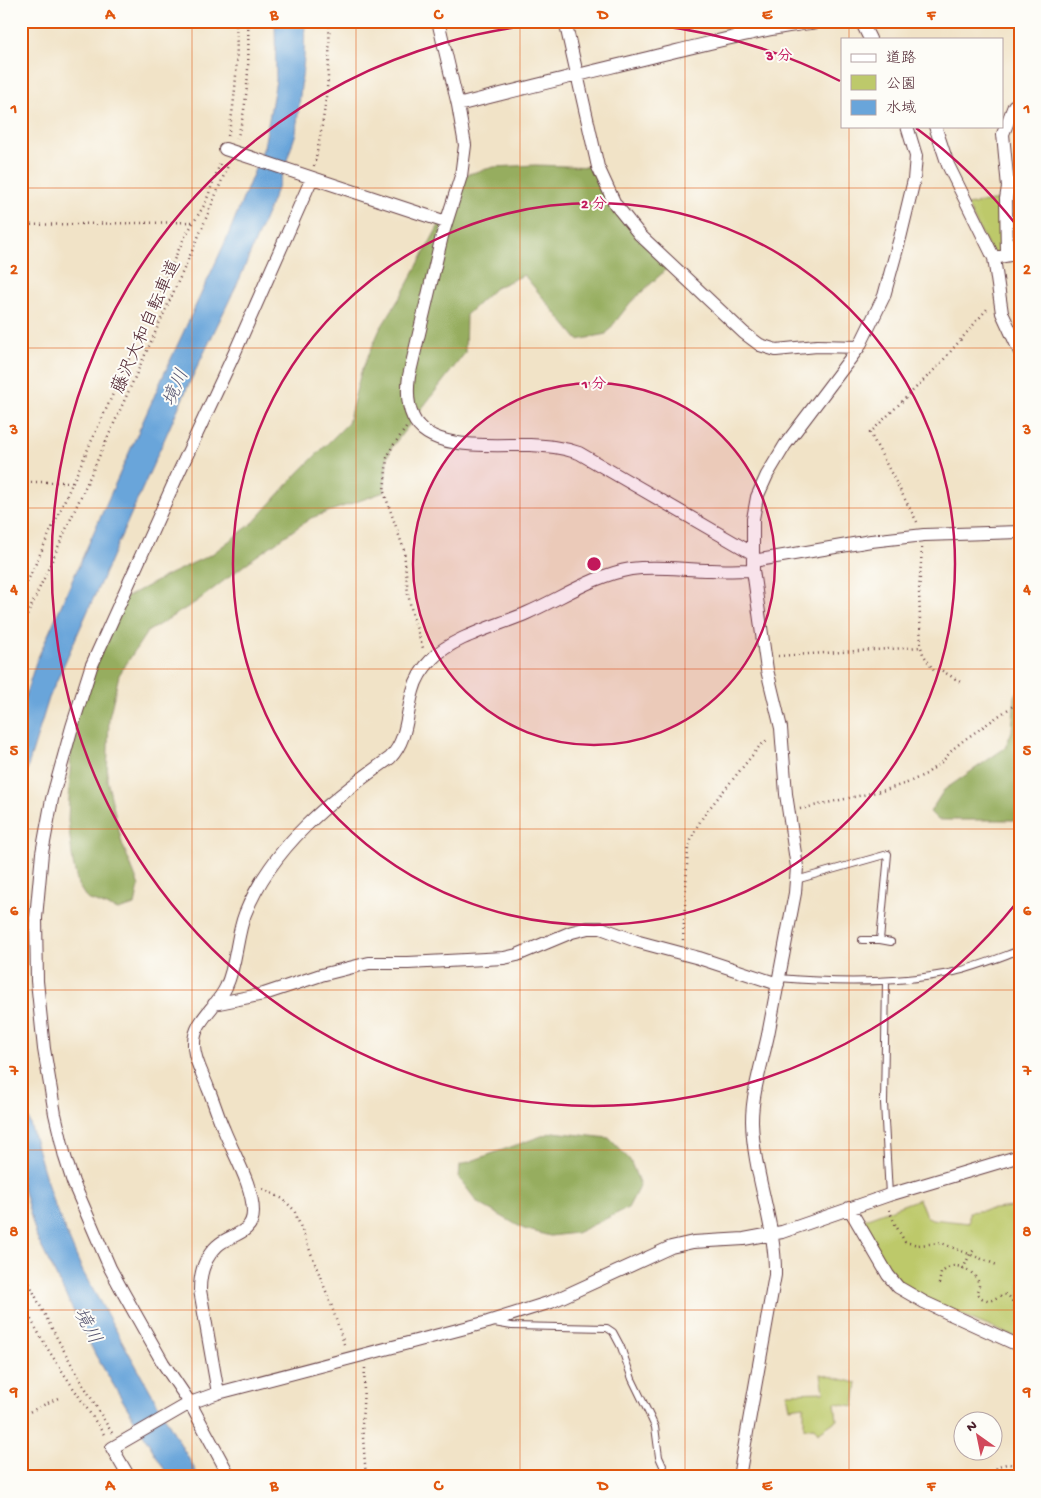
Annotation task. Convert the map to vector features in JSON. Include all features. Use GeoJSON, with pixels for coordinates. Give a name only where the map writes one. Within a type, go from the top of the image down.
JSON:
{"type":"FeatureCollection","features":[{"type":"Feature","properties":{"kind":"street"},"geometry":{"type":"LineString","coordinates":[[438,21],[458,105],[465,145],[461,176],[446,222],[409,376],[408,404],[413,418],[418,425],[434,436],[465,445],[548,446],[564,448],[578,453],[630,481],[753,561]]}},
{"type":"Feature","properties":{"kind":"street"},"geometry":{"type":"LineString","coordinates":[[565,21],[598,166],[615,204],[640,235],[744,333],[760,344],[776,350],[817,346],[859,347]]}},
{"type":"Feature","properties":{"kind":"street"},"geometry":{"type":"LineString","coordinates":[[458,105],[576,74],[770,29],[833,21]]}},
{"type":"Feature","properties":{"kind":"street"},"geometry":{"type":"LineString","coordinates":[[861,21],[870,38]]}},
{"type":"Feature","properties":{"kind":"street"},"geometry":{"type":"LineString","coordinates":[[1020,107],[1014,106],[1003,134],[1014,187],[1006,199],[1000,257],[999,295],[1002,313],[1020,352]]}},
{"type":"Feature","properties":{"kind":"street"},"geometry":{"type":"LineString","coordinates":[[739,1477],[775,1275],[772,1233],[760,1187],[753,1140],[753,1103],[779,981],[795,893],[797,867],[789,811],[781,728],[765,658],[753,561],[753,519],[758,497],[767,474],[785,445],[859,347],[884,296],[914,180],[916,156],[909,128]]}},
{"type":"Feature","properties":{"kind":"street"},"geometry":{"type":"LineString","coordinates":[[936,128],[948,165],[1000,257]]}},
{"type":"Feature","properties":{"kind":"street"},"geometry":{"type":"LineString","coordinates":[[232,151],[446,222]]}},
{"type":"Feature","properties":{"kind":"street"},"geometry":{"type":"LineString","coordinates":[[230,1477],[110,1268],[84,1209],[65,1157],[44,1049],[37,981],[36,918],[42,853],[52,799],[72,726],[91,667],[196,433],[235,352],[310,177]]}},
{"type":"Feature","properties":{"kind":"street"},"geometry":{"type":"LineString","coordinates":[[1000,257],[1020,253]]}},
{"type":"Feature","properties":{"kind":"street"},"geometry":{"type":"LineString","coordinates":[[218,1393],[200,1290],[200,1277],[204,1265],[218,1244],[245,1231],[253,1214],[252,1200],[244,1178],[200,1070],[194,1045],[195,1032],[200,1022],[226,988],[246,914],[264,877],[282,852],[304,827],[331,802],[398,750],[413,690],[427,664],[441,651],[468,637],[526,614],[605,576],[622,571],[753,561],[871,541],[924,535],[1020,532]]}},
{"type":"Feature","properties":{"kind":"street"},"geometry":{"type":"LineString","coordinates":[[214,1004],[264,994],[321,975],[369,963],[408,964],[504,958],[517,955],[556,938],[588,928],[601,928],[639,942],[779,981]]}},
{"type":"Feature","properties":{"kind":"street"},"geometry":{"type":"LineString","coordinates":[[129,1477],[118,1445],[187,1405],[218,1393],[488,1322],[550,1302],[671,1247],[693,1242],[744,1238],[782,1232],[886,1196],[1020,1156]]}},
{"type":"Feature","properties":{"kind":"street"},"geometry":{"type":"LineString","coordinates":[[849,1208],[888,1275],[898,1286],[924,1302],[1020,1346]]}},
{"type":"Feature","properties":{"kind":"lane"},"geometry":{"type":"LineString","coordinates":[[796,880],[888,854],[880,940]]}},
{"type":"Feature","properties":{"kind":"lane"},"geometry":{"type":"LineString","coordinates":[[862,940],[892,942]]}},
{"type":"Feature","properties":{"kind":"lane"},"geometry":{"type":"LineString","coordinates":[[779,981],[886,981],[955,972],[1020,950]]}},
{"type":"Feature","properties":{"kind":"lane"},"geometry":{"type":"LineString","coordinates":[[886,981],[884,1103],[886,1196]]}},
{"type":"Feature","properties":{"kind":"lane"},"geometry":{"type":"LineString","coordinates":[[488,1322],[512,1326],[607,1328],[613,1332],[621,1347],[632,1379],[655,1427],[660,1457],[668,1477]]}},
{"type":"Feature","properties":{"kind":"path"},"geometry":{"type":"LineString","coordinates":[[21,596],[184,238],[232,151],[236,88],[236,21]]}},
{"type":"Feature","properties":{"kind":"path","name":"藤沢大和自転車道"},"geometry":{"type":"LineString","coordinates":[[21,629],[197,240],[232,151],[241,125],[246,94],[248,21]]}},
{"type":"Feature","properties":{"kind":"path"},"geometry":{"type":"LineString","coordinates":[[310,177],[322,129],[328,83],[330,56],[329,21]]}},
{"type":"Feature","properties":{"kind":"path"},"geometry":{"type":"LineString","coordinates":[[21,225],[194,222]]}},
{"type":"Feature","properties":{"kind":"path"},"geometry":{"type":"LineString","coordinates":[[962,683],[941,670],[934,671],[923,654],[919,591],[924,535],[870,433],[939,365],[999,295]]}},
{"type":"Feature","properties":{"kind":"path"},"geometry":{"type":"LineString","coordinates":[[413,418],[392,447],[388,458],[384,492],[404,550],[408,594],[427,664]]}},
{"type":"Feature","properties":{"kind":"path"},"geometry":{"type":"LineString","coordinates":[[21,482],[73,482]]}},
{"type":"Feature","properties":{"kind":"path"},"geometry":{"type":"LineString","coordinates":[[765,658],[921,646]]}},
{"type":"Feature","properties":{"kind":"path"},"geometry":{"type":"LineString","coordinates":[[789,811],[885,790],[926,774],[943,761],[964,740],[1020,701]]}},
{"type":"Feature","properties":{"kind":"path"},"geometry":{"type":"LineString","coordinates":[[683,954],[688,848],[695,830],[704,815],[759,747],[781,728]]}},
{"type":"Feature","properties":{"kind":"path"},"geometry":{"type":"LineString","coordinates":[[244,1178],[284,1199],[294,1210],[331,1304],[349,1358]]}},
{"type":"Feature","properties":{"kind":"path"},"geometry":{"type":"LineString","coordinates":[[886,1196],[894,1224],[905,1242],[918,1245],[941,1243],[996,1265]]}},
{"type":"Feature","properties":{"kind":"path"},"geometry":{"type":"LineString","coordinates":[[963,1269],[974,1250]]}},
{"type":"Feature","properties":{"kind":"path"},"geometry":{"type":"LineString","coordinates":[[21,1265],[41,1309],[118,1445]]}},
{"type":"Feature","properties":{"kind":"path"},"geometry":{"type":"LineString","coordinates":[[939,1284],[941,1273],[947,1268],[955,1266],[963,1269],[972,1273],[976,1278],[979,1284],[977,1293],[982,1298],[990,1301],[1004,1294],[1008,1295],[1013,1300],[1014,1308],[1020,1316]]}},
{"type":"Feature","properties":{"kind":"path"},"geometry":{"type":"LineString","coordinates":[[21,1302],[47,1348],[118,1445]]}},
{"type":"Feature","properties":{"kind":"path"},"geometry":{"type":"LineString","coordinates":[[366,1354],[362,1424],[366,1477]]}},
{"type":"Feature","properties":{"kind":"path"},"geometry":{"type":"LineString","coordinates":[[21,1416],[58,1398]]}},
{"type":"Feature","properties":{"kind":"path"},"geometry":{"type":"LineString","coordinates":[[991,1477],[998,1466],[1007,1464],[1020,1465]]}},
{"type":"Feature","properties":{"kind":"green space"},"geometry":{"type":"Polygon","coordinates":[[[535,165],[598,167],[615,204],[671,265],[630,303],[606,334],[578,340],[524,275],[495,288],[466,315],[465,353],[392,447],[387,458],[384,492],[311,518],[255,557],[196,602],[147,632],[119,675],[109,718],[107,780],[122,843],[139,886],[135,905],[118,910],[87,899],[78,885],[73,863],[68,821],[72,727],[121,600],[212,554],[254,522],[299,472],[348,423],[361,372],[380,329],[402,294],[454,197],[461,176],[494,167],[535,165]]]}},
{"type":"Feature","properties":{"kind":"green space"},"geometry":{"type":"Polygon","coordinates":[[[1006,199],[1007,255],[994,258],[967,205],[1006,199]]]}},
{"type":"Feature","properties":{"kind":"green space"},"geometry":{"type":"Polygon","coordinates":[[[1020,687],[1020,820],[938,820],[930,812],[944,790],[1005,748],[1012,731],[1015,696],[1020,687]]]}},
{"type":"Feature","properties":{"kind":"green space"},"geometry":{"type":"Polygon","coordinates":[[[553,1132],[609,1138],[630,1160],[640,1185],[628,1208],[576,1233],[550,1236],[524,1229],[478,1203],[459,1178],[460,1165],[553,1132]]]}},
{"type":"Feature","properties":{"kind":"green space"},"geometry":{"type":"Polygon","coordinates":[[[919,1199],[926,1216],[932,1219],[969,1223],[969,1212],[1020,1206],[1020,1339],[907,1293],[857,1222],[919,1199]]]}},
{"type":"Feature","properties":{"kind":"green space"},"geometry":{"type":"Polygon","coordinates":[[[821,1374],[857,1383],[854,1406],[835,1403],[837,1420],[818,1433],[814,1427],[804,1428],[804,1406],[790,1408],[787,1393],[824,1392],[821,1374]]]}},
{"type":"Feature","properties":{"kind":"water","name":"境川"},"geometry":{"type":"Polygon","coordinates":[[[275,21],[305,21],[304,58],[296,133],[279,184],[240,278],[189,384],[49,698],[29,763],[21,803],[21,709],[36,662],[164,374],[227,238],[264,147],[276,80],[275,21]]]}},
{"type":"Feature","properties":{"kind":"water","name":"境川"},"geometry":{"type":"Polygon","coordinates":[[[21,1093],[52,1199],[83,1272],[199,1477],[169,1477],[96,1356],[37,1238],[21,1181],[21,1093]]]}}]}
